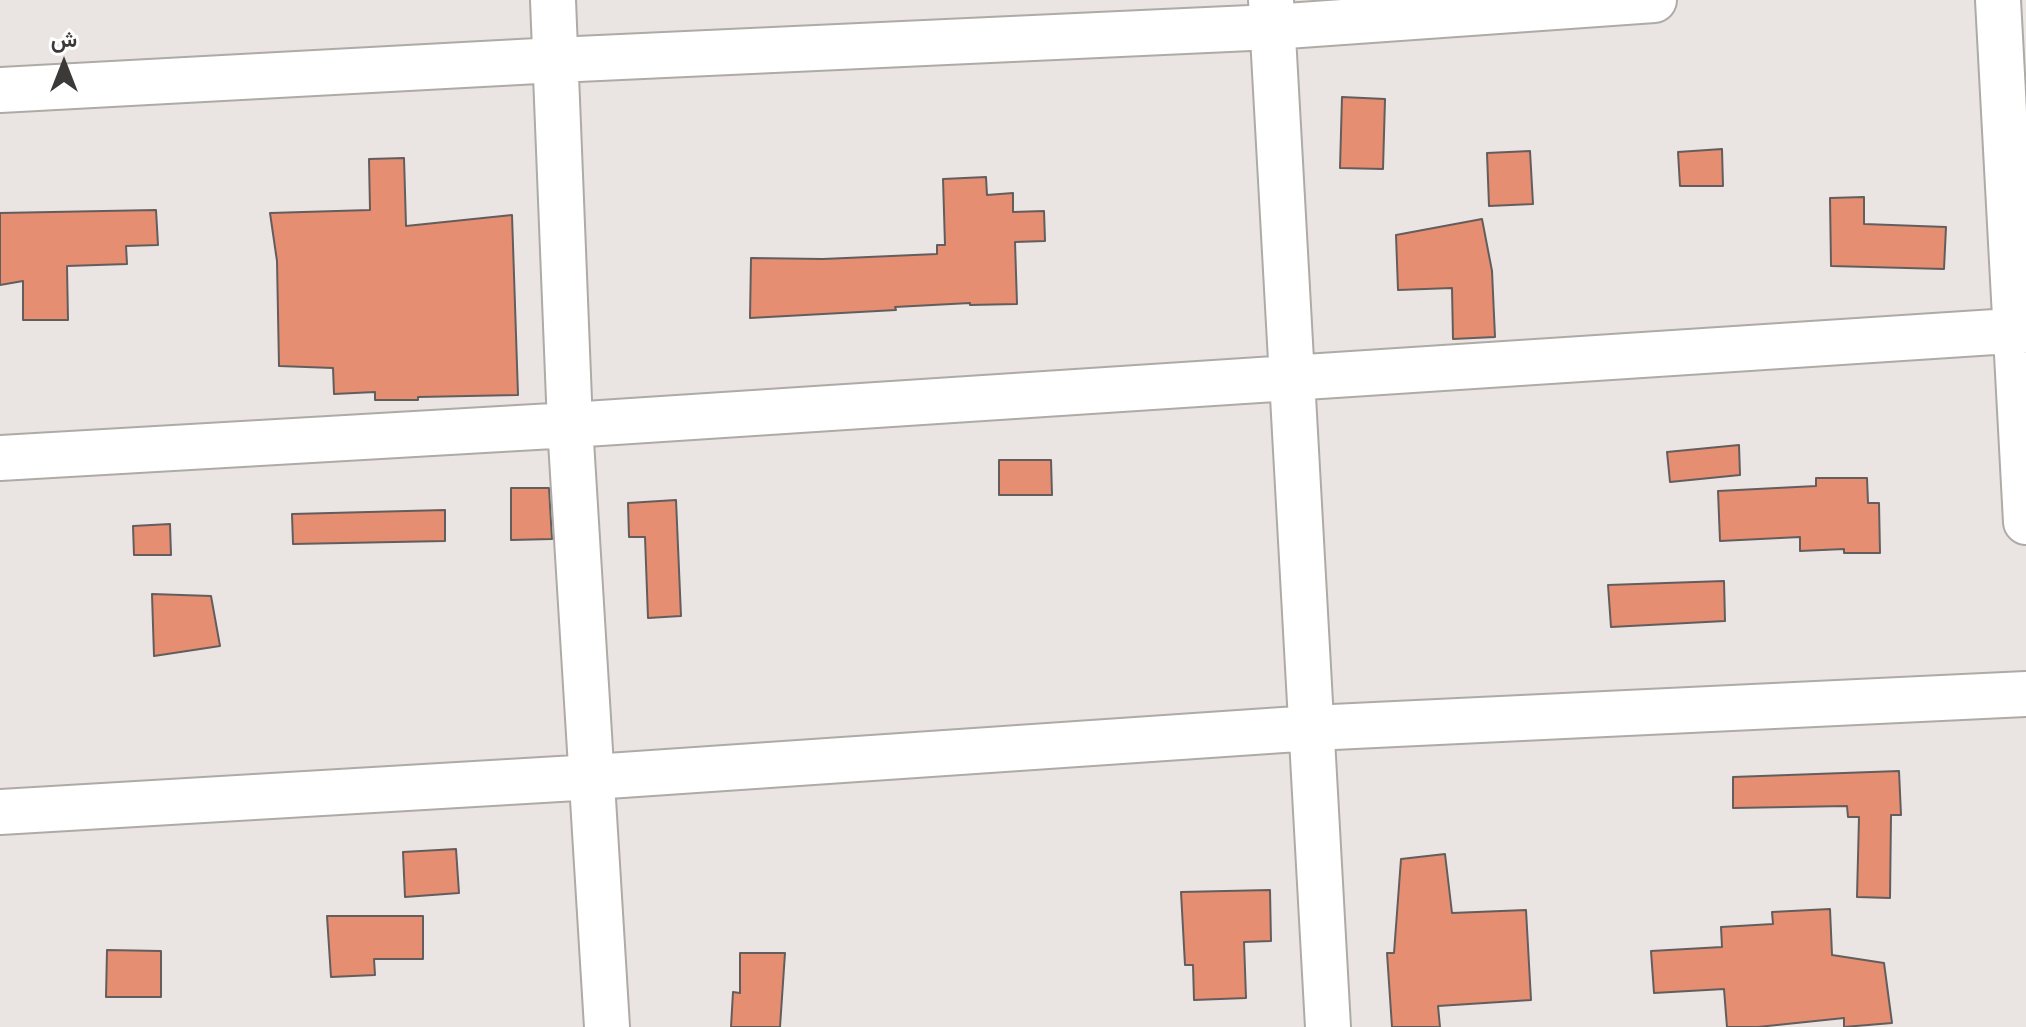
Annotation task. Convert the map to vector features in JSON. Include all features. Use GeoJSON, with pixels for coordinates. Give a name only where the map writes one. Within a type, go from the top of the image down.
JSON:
{"type":"FeatureCollection","features":[{"type":"Feature","properties":{"kind":"street"},"geometry":{"type":"LineString","coordinates":[[553,0],[570,425],[607,1027]]}},
{"type":"Feature","properties":{"kind":"street"},"geometry":{"type":"LineString","coordinates":[[0,90],[556,60],[1272,13],[1654,0]]}},
{"type":"Feature","properties":{"kind":"street"},"geometry":{"type":"LineString","coordinates":[[1998,0],[2021,330],[2026,522]]}},
{"type":"Feature","properties":{"kind":"street"},"geometry":{"type":"LineString","coordinates":[[1272,13],[1328,1027]]}},
{"type":"Feature","properties":{"kind":"street"},"geometry":{"type":"LineString","coordinates":[[0,458],[570,425],[2021,330]]}},
{"type":"Feature","properties":{"kind":"street"},"geometry":{"type":"LineString","coordinates":[[0,812],[593,777],[1312,728],[2026,694]]}},
{"type":"Feature","properties":{"kind":"building"},"geometry":{"type":"Polygon","coordinates":[[[1342,97],[1385,99],[1383,169],[1340,168],[1342,97]]]}},
{"type":"Feature","properties":{"kind":"building"},"geometry":{"type":"Polygon","coordinates":[[[1722,149],[1723,186],[1680,186],[1678,152],[1722,149]]]}},
{"type":"Feature","properties":{"kind":"building"},"geometry":{"type":"Polygon","coordinates":[[[1530,151],[1533,204],[1489,206],[1487,153],[1530,151]]]}},
{"type":"Feature","properties":{"kind":"building"},"geometry":{"type":"Polygon","coordinates":[[[404,158],[406,226],[512,215],[518,395],[375,400],[375,392],[334,394],[333,368],[279,366],[277,261],[270,213],[370,210],[369,159],[404,158]]]}},
{"type":"Feature","properties":{"kind":"building"},"geometry":{"type":"Polygon","coordinates":[[[986,177],[987,195],[1013,193],[1013,212],[1044,211],[1045,241],[1015,242],[1017,304],[970,303],[750,318],[751,258],[823,259],[937,254],[937,245],[945,245],[943,179],[986,177]]]}},
{"type":"Feature","properties":{"kind":"building"},"geometry":{"type":"Polygon","coordinates":[[[1864,197],[1864,224],[1946,227],[1944,269],[1831,266],[1830,198],[1864,197]]]}},
{"type":"Feature","properties":{"kind":"building"},"geometry":{"type":"Polygon","coordinates":[[[156,210],[158,245],[126,246],[127,264],[67,266],[68,320],[23,320],[23,281],[0,285],[0,213],[156,210]]]}},
{"type":"Feature","properties":{"kind":"building"},"geometry":{"type":"Polygon","coordinates":[[[1482,219],[1492,271],[1495,337],[1453,339],[1452,288],[1398,290],[1396,235],[1482,219]]]}},
{"type":"Feature","properties":{"kind":"building"},"geometry":{"type":"Polygon","coordinates":[[[1739,445],[1740,475],[1670,482],[1667,452],[1739,445]]]}},
{"type":"Feature","properties":{"kind":"building"},"geometry":{"type":"Polygon","coordinates":[[[999,460],[1051,460],[1052,495],[999,495],[999,460]]]}},
{"type":"Feature","properties":{"kind":"building"},"geometry":{"type":"Polygon","coordinates":[[[1816,478],[1867,478],[1868,503],[1879,503],[1880,553],[1844,553],[1844,549],[1800,551],[1800,537],[1720,541],[1718,491],[1816,486],[1816,478]]]}},
{"type":"Feature","properties":{"kind":"building"},"geometry":{"type":"Polygon","coordinates":[[[511,488],[549,488],[552,539],[511,540],[511,488]]]}},
{"type":"Feature","properties":{"kind":"building"},"geometry":{"type":"Polygon","coordinates":[[[676,500],[681,616],[648,618],[645,537],[629,537],[628,503],[676,500]]]}},
{"type":"Feature","properties":{"kind":"building"},"geometry":{"type":"Polygon","coordinates":[[[445,510],[445,541],[293,544],[292,514],[445,510]]]}},
{"type":"Feature","properties":{"kind":"building"},"geometry":{"type":"Polygon","coordinates":[[[170,524],[171,555],[134,555],[133,526],[170,524]]]}},
{"type":"Feature","properties":{"kind":"building"},"geometry":{"type":"Polygon","coordinates":[[[1724,581],[1725,621],[1611,627],[1608,585],[1724,581]]]}},
{"type":"Feature","properties":{"kind":"building"},"geometry":{"type":"Polygon","coordinates":[[[152,594],[211,596],[220,646],[154,656],[152,594]]]}},
{"type":"Feature","properties":{"kind":"building"},"geometry":{"type":"Polygon","coordinates":[[[1899,771],[1901,815],[1891,815],[1890,898],[1857,897],[1859,817],[1848,817],[1847,806],[1733,808],[1733,777],[1899,771]]]}},
{"type":"Feature","properties":{"kind":"building"},"geometry":{"type":"Polygon","coordinates":[[[456,849],[459,893],[405,897],[403,852],[456,849]]]}},
{"type":"Feature","properties":{"kind":"building"},"geometry":{"type":"Polygon","coordinates":[[[1445,854],[1452,913],[1526,910],[1531,1000],[1438,1006],[1440,1027],[1392,1027],[1387,953],[1394,953],[1401,859],[1445,854]]]}},
{"type":"Feature","properties":{"kind":"building"},"geometry":{"type":"Polygon","coordinates":[[[1270,890],[1271,941],[1244,942],[1246,998],[1194,1000],[1193,965],[1185,965],[1181,892],[1270,890]]]}},
{"type":"Feature","properties":{"kind":"building"},"geometry":{"type":"Polygon","coordinates":[[[1830,909],[1832,955],[1884,963],[1892,1023],[1844,1027],[1844,1018],[1727,1027],[1724,989],[1654,993],[1651,951],[1722,947],[1721,927],[1773,924],[1772,912],[1830,909]]]}},
{"type":"Feature","properties":{"kind":"building"},"geometry":{"type":"Polygon","coordinates":[[[327,916],[423,916],[423,959],[374,959],[375,975],[331,977],[327,916]]]}},
{"type":"Feature","properties":{"kind":"building"},"geometry":{"type":"Polygon","coordinates":[[[107,950],[161,951],[161,997],[106,997],[107,950]]]}},
{"type":"Feature","properties":{"kind":"building"},"geometry":{"type":"Polygon","coordinates":[[[740,953],[785,953],[780,1027],[731,1027],[733,992],[740,993],[740,953]]]}}]}
